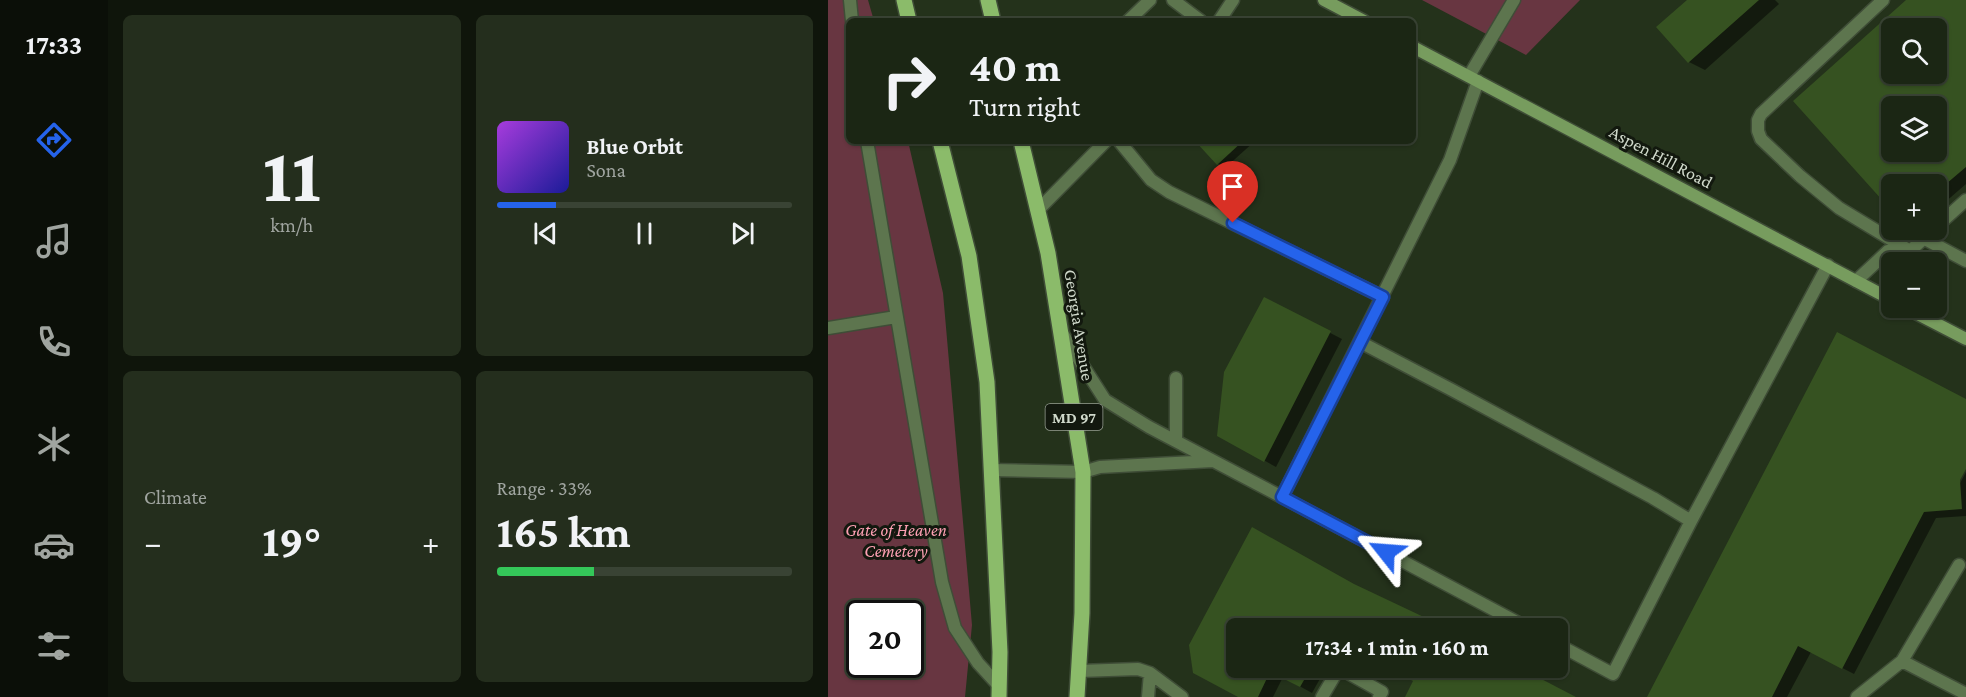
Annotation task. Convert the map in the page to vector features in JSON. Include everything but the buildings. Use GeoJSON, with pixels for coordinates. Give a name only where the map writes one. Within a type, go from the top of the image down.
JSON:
{"type":"FeatureCollection","features":[{"type":"Feature","properties":{"kind":"main road"},"geometry":{"type":"LineString","coordinates":[[904,0],[908,18]]}},
{"type":"Feature","properties":{"kind":"main road"},"geometry":{"type":"LineString","coordinates":[[941,144],[969,256],[987,382],[1000,652],[999,691]]}},
{"type":"Feature","properties":{"kind":"main road","name":"Georgia Avenue"},"geometry":{"type":"LineString","coordinates":[[1022,144],[1048,253],[1083,472],[1082,613],[1077,697]]}},
{"type":"Feature","properties":{"kind":"street"},"geometry":{"type":"LineString","coordinates":[[1324,0],[1358,18]]}},
{"type":"Feature","properties":{"kind":"street","name":"Aspen Hill Road"},"geometry":{"type":"LineString","coordinates":[[1416,49],[1881,294]]}},
{"type":"Feature","properties":{"kind":"street"},"geometry":{"type":"LineString","coordinates":[[1925,318],[1966,339]]}},
{"type":"Feature","properties":{"kind":"lane"},"geometry":{"type":"LineString","coordinates":[[850,0],[852,18]]}},
{"type":"Feature","properties":{"kind":"lane"},"geometry":{"type":"LineString","coordinates":[[1131,18],[1150,0]]}},
{"type":"Feature","properties":{"kind":"lane"},"geometry":{"type":"LineString","coordinates":[[1173,0],[1197,18]]}},
{"type":"Feature","properties":{"kind":"lane"},"geometry":{"type":"LineString","coordinates":[[1221,18],[1233,0]]}},
{"type":"Feature","properties":{"kind":"lane"},"geometry":{"type":"LineString","coordinates":[[1282,497],[1450,160],[1474,79],[1514,0]]}},
{"type":"Feature","properties":{"kind":"lane"},"geometry":{"type":"LineString","coordinates":[[1883,0],[1761,114],[1758,120],[1758,131],[1761,139],[1775,153],[1839,208],[1910,251]]}},
{"type":"Feature","properties":{"kind":"lane"},"geometry":{"type":"LineString","coordinates":[[867,144],[942,582],[955,628],[999,691]]}},
{"type":"Feature","properties":{"kind":"lane"},"geometry":{"type":"LineString","coordinates":[[1038,210],[1103,144]]}},
{"type":"Feature","properties":{"kind":"lane"},"geometry":{"type":"LineString","coordinates":[[1121,144],[1151,180],[1169,192],[1383,297]]}},
{"type":"Feature","properties":{"kind":"lane"},"geometry":{"type":"LineString","coordinates":[[1947,217],[1966,200]]}},
{"type":"Feature","properties":{"kind":"lane"},"geometry":{"type":"LineString","coordinates":[[1856,281],[1888,251],[1910,251],[1921,240]]}},
{"type":"Feature","properties":{"kind":"lane"},"geometry":{"type":"LineString","coordinates":[[1927,240],[1966,261]]}},
{"type":"Feature","properties":{"kind":"lane"},"geometry":{"type":"LineString","coordinates":[[1568,650],[1613,674],[1691,521],[1828,265]]}},
{"type":"Feature","properties":{"kind":"lane"},"geometry":{"type":"LineString","coordinates":[[828,328],[896,317]]}},
{"type":"Feature","properties":{"kind":"lane"},"geometry":{"type":"LineString","coordinates":[[1060,329],[1105,400],[1176,441],[1509,618]]}},
{"type":"Feature","properties":{"kind":"lane"},"geometry":{"type":"LineString","coordinates":[[1360,342],[1653,498],[1691,521]]}},
{"type":"Feature","properties":{"kind":"lane"},"geometry":{"type":"LineString","coordinates":[[1176,378],[1176,441]]}},
{"type":"Feature","properties":{"kind":"lane"},"geometry":{"type":"LineString","coordinates":[[992,470],[1083,472],[1100,467],[1214,461]]}},
{"type":"Feature","properties":{"kind":"lane"},"geometry":{"type":"LineString","coordinates":[[1857,697],[1902,661],[1959,565]]}},
{"type":"Feature","properties":{"kind":"lane"},"geometry":{"type":"LineString","coordinates":[[1902,661],[1966,694]]}},
{"type":"Feature","properties":{"kind":"lane"},"geometry":{"type":"LineString","coordinates":[[1322,697],[1339,668],[1382,692],[1379,697]]}},
{"type":"Feature","properties":{"kind":"lane"},"geometry":{"type":"LineString","coordinates":[[1078,671],[1138,669],[1150,673],[1182,697]]}},
{"type":"Feature","properties":{"kind":"lane"},"geometry":{"type":"LineString","coordinates":[[1148,697],[1150,673]]}},
{"type":"Feature","properties":{"kind":"green space","name":"Gate of Heaven Cemetery"},"geometry":{"type":"Polygon","coordinates":[[[828,0],[868,0],[873,18],[846,18],[846,144],[909,144],[943,293],[972,625],[965,697],[828,697],[828,0]]]}},
{"type":"Feature","properties":{"kind":"green space"},"geometry":{"type":"Polygon","coordinates":[[[1422,0],[1580,0],[1526,55],[1422,0]]]}},
{"type":"Feature","properties":{"kind":"route"},"geometry":{"type":"LineString","coordinates":[[1233,223],[1383,297],[1282,497],[1386,552]]}}]}
